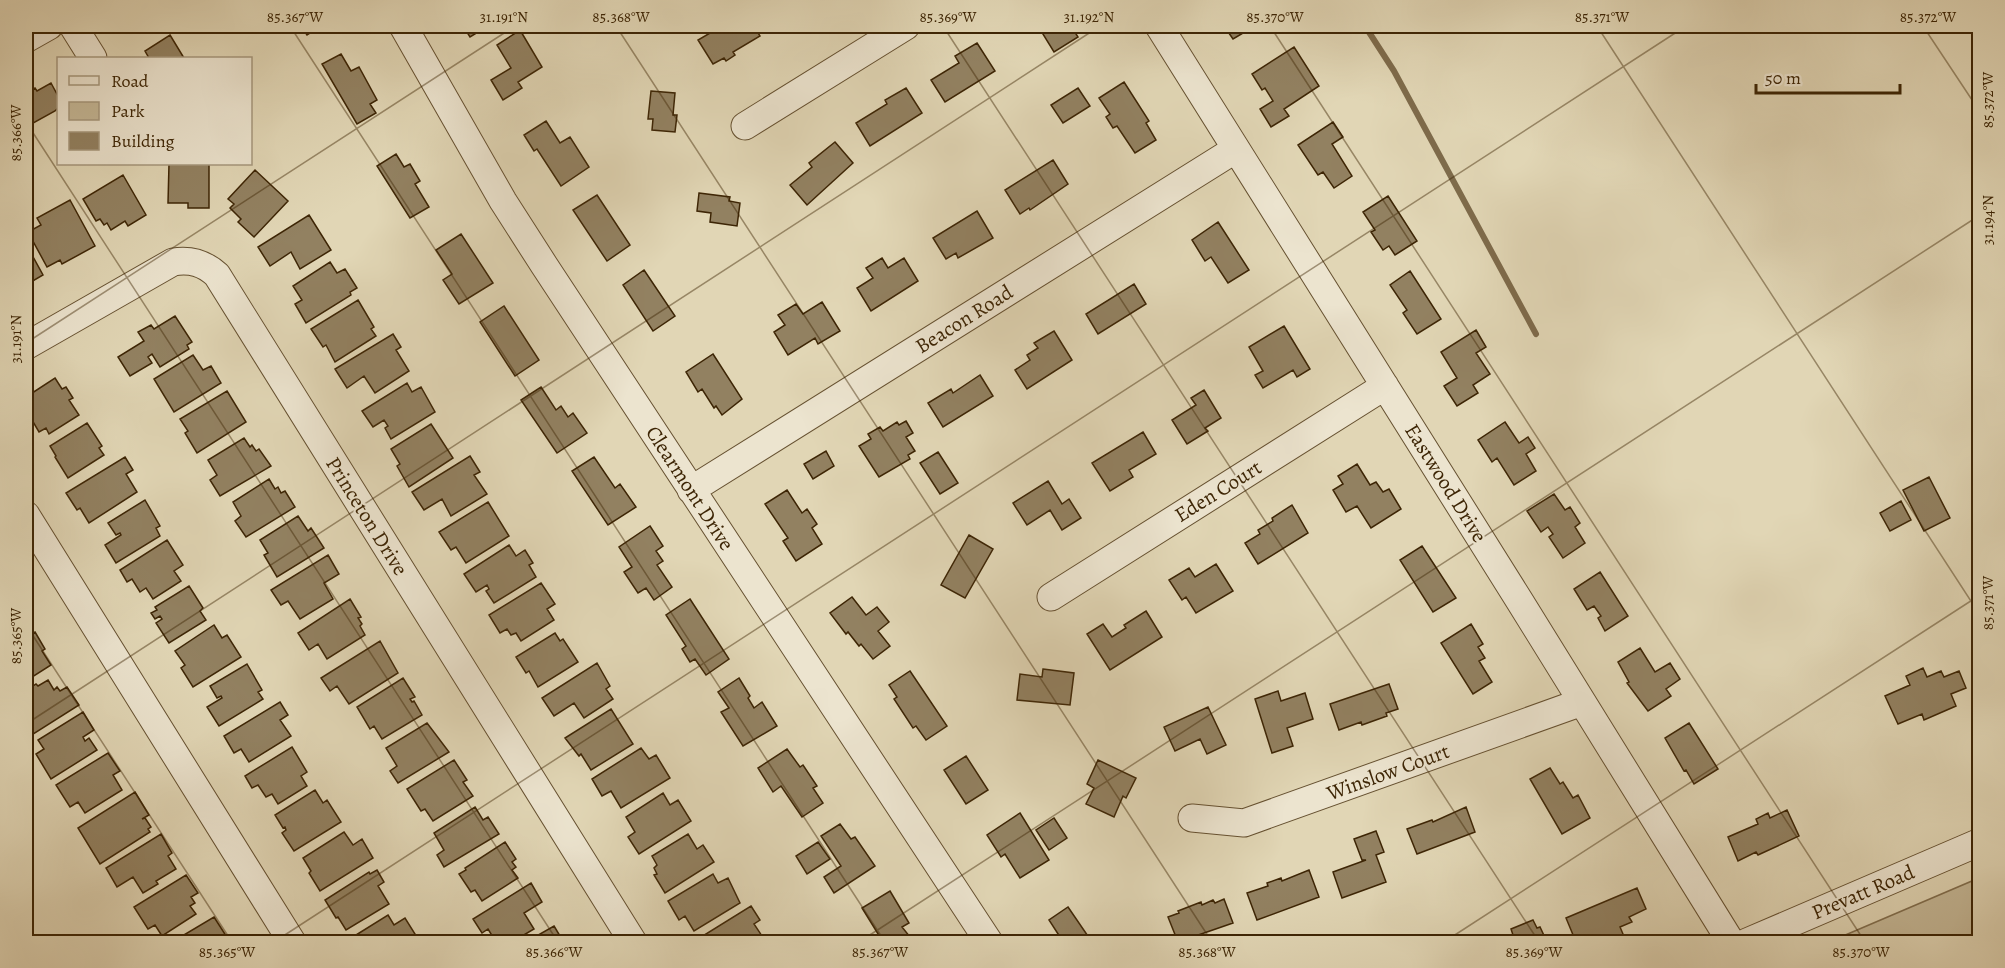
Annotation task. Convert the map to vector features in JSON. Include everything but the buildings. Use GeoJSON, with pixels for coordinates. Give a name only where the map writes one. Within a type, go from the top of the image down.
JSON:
{"type":"FeatureCollection","features":[{"type":"Feature","properties":{"kind":"street"},"geometry":{"type":"LineString","coordinates":[[26,39],[49,26]]}},
{"type":"Feature","properties":{"kind":"street"},"geometry":{"type":"LineString","coordinates":[[73,26],[92,57]]}},
{"type":"Feature","properties":{"kind":"street","name":"Clearmont Drive"},"geometry":{"type":"LineString","coordinates":[[403,26],[503,201],[989,942]]}},
{"type":"Feature","properties":{"kind":"street"},"geometry":{"type":"LineString","coordinates":[[745,126],[906,26]]}},
{"type":"Feature","properties":{"kind":"street","name":"Eastwood Drive"},"geometry":{"type":"LineString","coordinates":[[1159,26],[1731,942]]}},
{"type":"Feature","properties":{"kind":"street","name":"Beacon Road"},"geometry":{"type":"LineString","coordinates":[[691,490],[1236,149]]}},
{"type":"Feature","properties":{"kind":"street","name":"Princeton Drive"},"geometry":{"type":"LineString","coordinates":[[26,346],[173,262],[192,261],[217,275],[633,942]]}},
{"type":"Feature","properties":{"kind":"street","name":"Eden Court"},"geometry":{"type":"LineString","coordinates":[[1051,597],[1385,386]]}},
{"type":"Feature","properties":{"kind":"street"},"geometry":{"type":"LineString","coordinates":[[26,515],[291,942]]}},
{"type":"Feature","properties":{"kind":"street","name":"Winslow Court"},"geometry":{"type":"LineString","coordinates":[[1192,818],[1244,823],[1582,702]]}},
{"type":"Feature","properties":{"kind":"street","name":"Prevatt Road"},"geometry":{"type":"LineString","coordinates":[[1747,942],[1980,842]]}},
{"type":"Feature","properties":{"kind":"green space"},"geometry":{"type":"Polygon","coordinates":[[[1979,878],[1979,942],[1829,942],[1979,878]]]}},
{"type":"Feature","properties":{"kind":"waterway"},"geometry":{"type":"LineString","coordinates":[[1365,26],[1394,71],[1536,334]]}}]}
